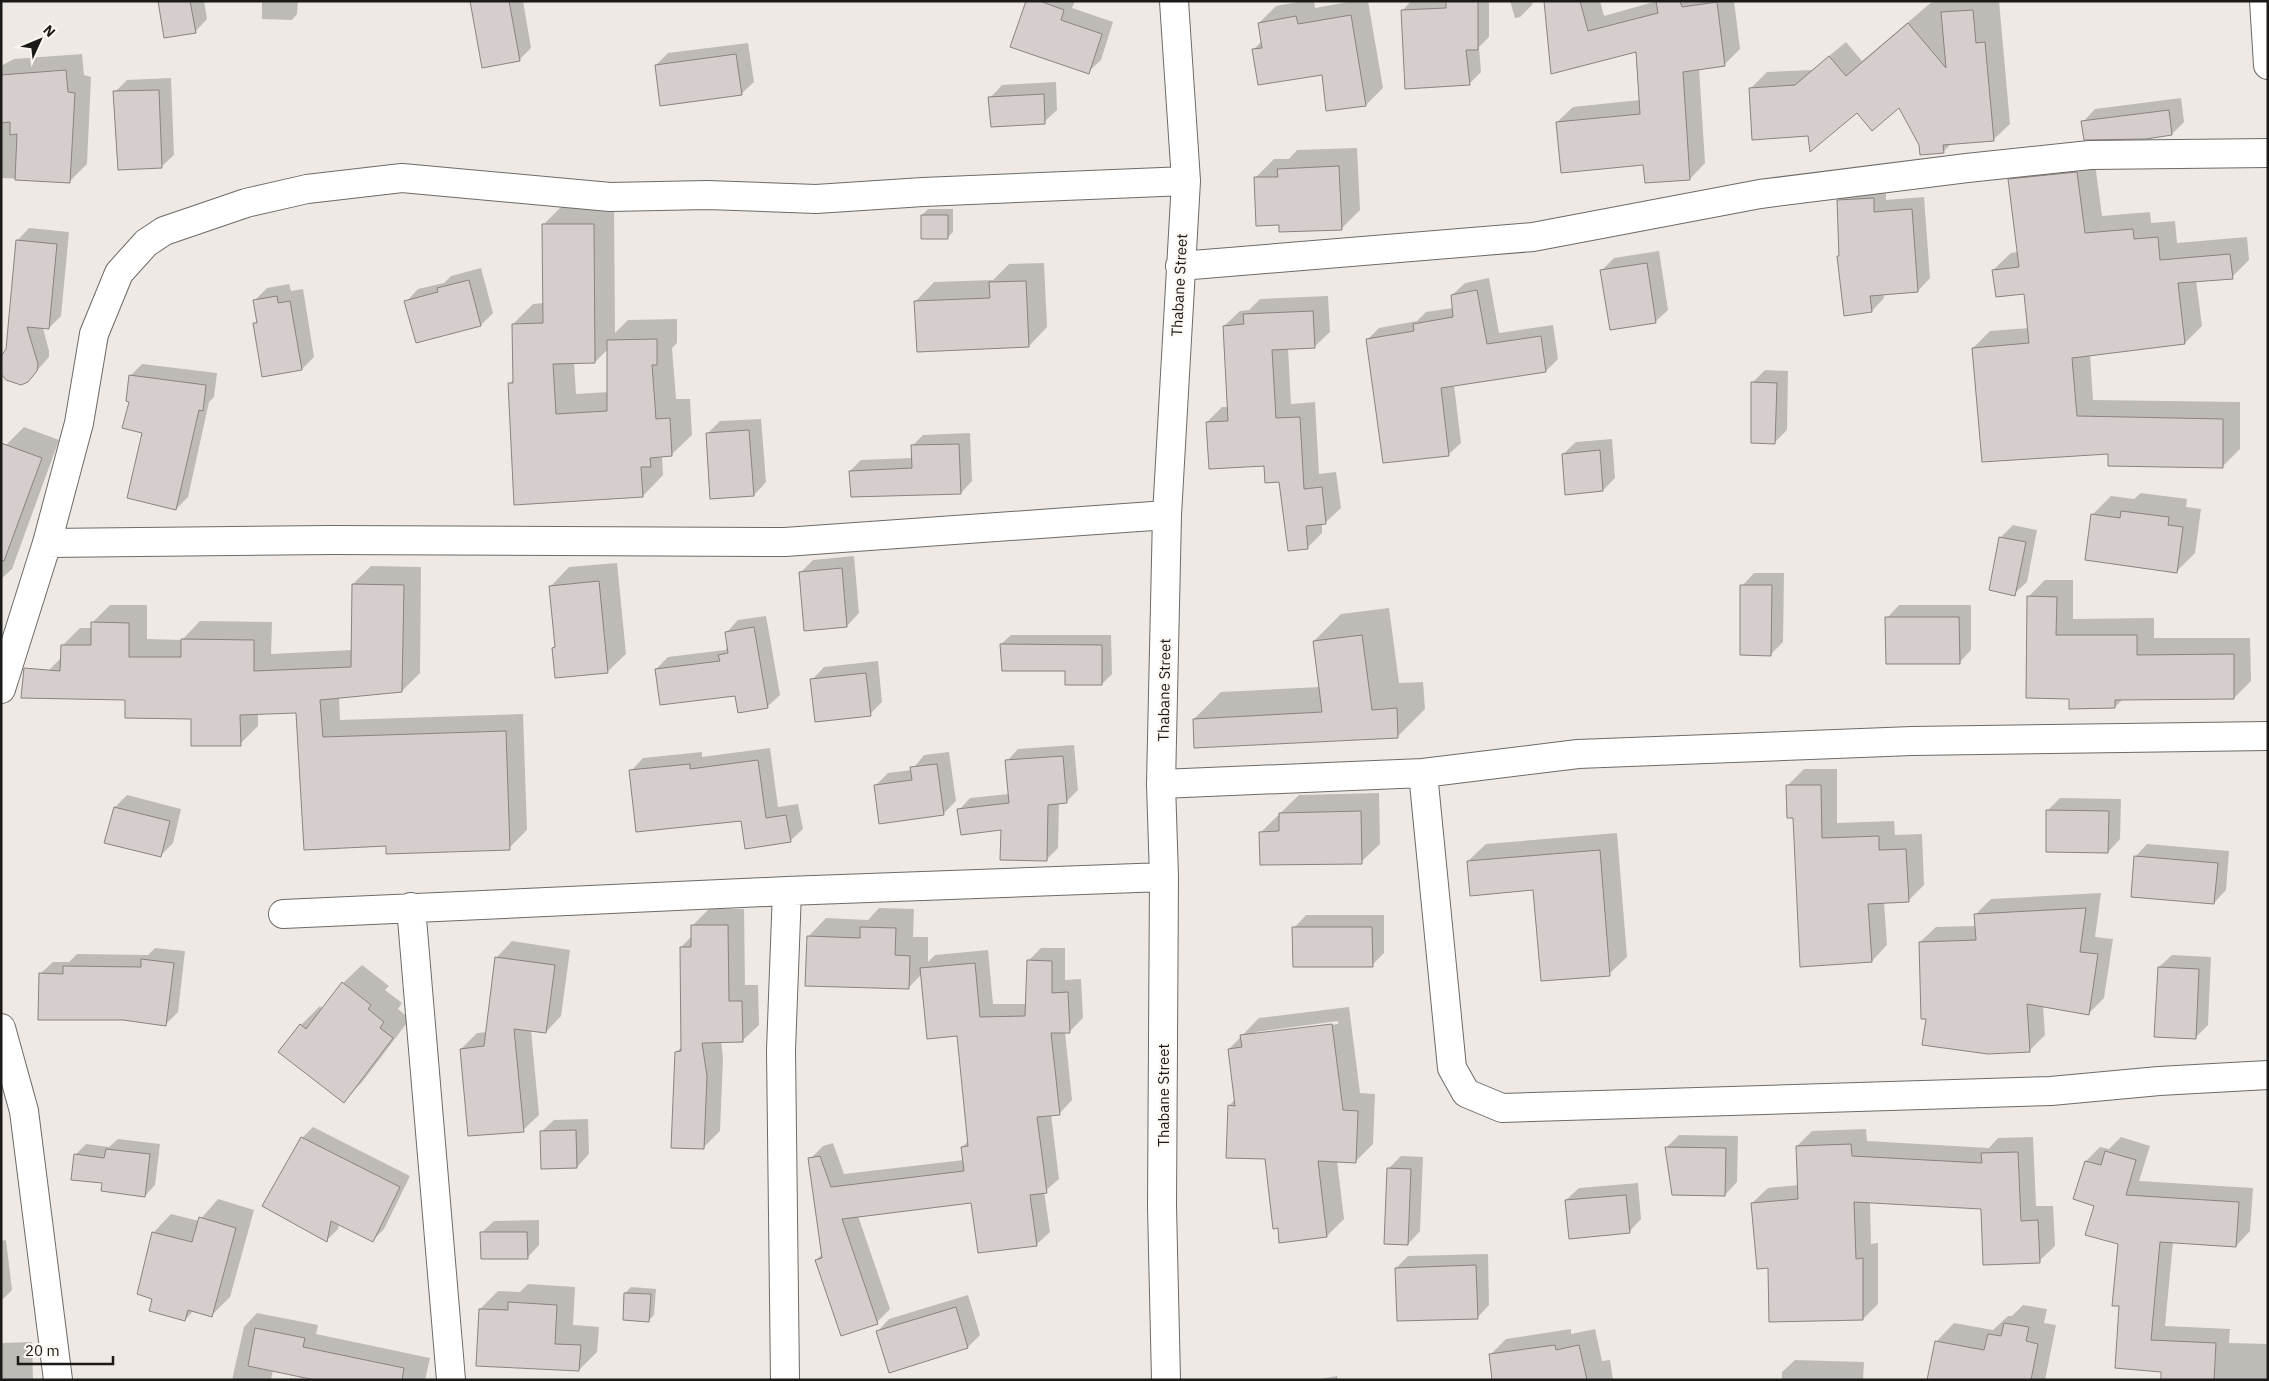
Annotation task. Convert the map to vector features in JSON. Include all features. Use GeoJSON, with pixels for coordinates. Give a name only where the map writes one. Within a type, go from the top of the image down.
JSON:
{"type":"FeatureCollection","features":[{"type":"Feature","properties":{"kind":"street","name":"Thabane Street"},"geometry":{"type":"LineString","coordinates":[[1166,1380],[1162,1206],[1164,877],[1162,784],[1167,515],[1186,181],[1174,1]]}},
{"type":"Feature","properties":{"kind":"street"},"geometry":{"type":"LineString","coordinates":[[2264,1],[2268,64]]}},
{"type":"Feature","properties":{"kind":"street"},"geometry":{"type":"LineString","coordinates":[[1180,266],[1533,237],[1760,194],[2090,155],[2268,153]]}},
{"type":"Feature","properties":{"kind":"street"},"geometry":{"type":"LineString","coordinates":[[1,690],[47,543],[79,423],[94,334],[119,273],[146,244],[164,231],[246,203],[307,189],[402,178],[610,197],[708,195],[816,199],[922,192],[1186,181]]}},
{"type":"Feature","properties":{"kind":"street"},"geometry":{"type":"LineString","coordinates":[[47,543],[330,540],[785,542],[1167,515]]}},
{"type":"Feature","properties":{"kind":"street"},"geometry":{"type":"LineString","coordinates":[[1162,784],[1423,773],[1578,754],[1912,741],[2268,736]]}},
{"type":"Feature","properties":{"kind":"street"},"geometry":{"type":"LineString","coordinates":[[1423,773],[1452,1068],[1466,1093],[1502,1108],[2051,1091],[2159,1081],[2268,1076]]}},
{"type":"Feature","properties":{"kind":"street"},"geometry":{"type":"LineString","coordinates":[[283,914],[787,891],[1164,877]]}},
{"type":"Feature","properties":{"kind":"street"},"geometry":{"type":"LineString","coordinates":[[785,1380],[781,1050],[787,891]]}},
{"type":"Feature","properties":{"kind":"street"},"geometry":{"type":"LineString","coordinates":[[411,907],[451,1380]]}},
{"type":"Feature","properties":{"kind":"street"},"geometry":{"type":"LineString","coordinates":[[1,1028],[24,1111],[58,1380]]}},
{"type":"Feature","properties":{"kind":"building"},"geometry":{"type":"Polygon","coordinates":[[[158,1],[190,1],[196,33],[164,38],[158,1]]]}},
{"type":"Feature","properties":{"kind":"building"},"geometry":{"type":"Polygon","coordinates":[[[470,1],[509,1],[520,61],[482,68],[470,1]]]}},
{"type":"Feature","properties":{"kind":"building"},"geometry":{"type":"Polygon","coordinates":[[[1026,1],[1040,1],[1064,10],[1061,20],[1102,34],[1089,74],[1010,47],[1026,1]]]}},
{"type":"Feature","properties":{"kind":"building"},"geometry":{"type":"Polygon","coordinates":[[[1446,1],[1478,1],[1478,50],[1466,50],[1470,85],[1405,89],[1401,10],[1446,8],[1446,1]]]}},
{"type":"Feature","properties":{"kind":"building"},"geometry":{"type":"Polygon","coordinates":[[[1544,1],[1580,1],[1588,31],[1658,13],[1656,1],[1680,1],[1682,7],[1717,2],[1725,66],[1683,72],[1690,180],[1645,183],[1643,165],[1561,173],[1556,122],[1640,114],[1636,52],[1551,74],[1544,1]]]}},
{"type":"Feature","properties":{"kind":"building"},"geometry":{"type":"Polygon","coordinates":[[[1973,10],[1976,43],[1985,42],[1994,141],[1943,145],[1944,153],[1920,155],[1919,145],[1899,108],[1872,131],[1857,113],[1810,152],[1808,136],[1752,140],[1749,88],[1795,85],[1829,56],[1846,76],[1908,23],[1946,68],[1941,12],[1973,10]]]}},
{"type":"Feature","properties":{"kind":"building"},"geometry":{"type":"Polygon","coordinates":[[[1351,15],[1366,106],[1326,111],[1322,75],[1258,85],[1252,49],[1262,48],[1258,23],[1296,16],[1298,24],[1351,15]]]}},
{"type":"Feature","properties":{"kind":"building"},"geometry":{"type":"Polygon","coordinates":[[[736,54],[742,95],[660,106],[655,65],[736,54]]]}},
{"type":"Feature","properties":{"kind":"building"},"geometry":{"type":"Polygon","coordinates":[[[66,70],[68,92],[75,93],[70,183],[15,180],[17,134],[10,135],[10,122],[1,123],[1,75],[66,70]]]}},
{"type":"Feature","properties":{"kind":"building"},"geometry":{"type":"Polygon","coordinates":[[[159,90],[162,168],[118,170],[113,91],[159,90]]]}},
{"type":"Feature","properties":{"kind":"building"},"geometry":{"type":"Polygon","coordinates":[[[1044,94],[1045,124],[991,127],[988,97],[1044,94]]]}},
{"type":"Feature","properties":{"kind":"building"},"geometry":{"type":"Polygon","coordinates":[[[2169,110],[2172,135],[2146,139],[2084,140],[2081,121],[2169,110]]]}},
{"type":"Feature","properties":{"kind":"building"},"geometry":{"type":"Polygon","coordinates":[[[1339,166],[1342,230],[1279,232],[1279,225],[1256,226],[1254,177],[1278,177],[1277,169],[1339,166]]]}},
{"type":"Feature","properties":{"kind":"building"},"geometry":{"type":"Polygon","coordinates":[[[2077,172],[2085,233],[2133,229],[2134,239],[2158,237],[2160,260],[2230,254],[2233,279],[2178,283],[2185,344],[2072,358],[2077,416],[2223,419],[2223,468],[2108,466],[2108,454],[1982,462],[1972,348],[2029,343],[2024,294],[1996,297],[1992,270],[2019,267],[2008,179],[2077,172]]]}},
{"type":"Feature","properties":{"kind":"building"},"geometry":{"type":"Polygon","coordinates":[[[1874,198],[1874,212],[1912,209],[1918,292],[1870,296],[1872,312],[1844,316],[1837,256],[1839,256],[1837,200],[1874,198]]]}},
{"type":"Feature","properties":{"kind":"building"},"geometry":{"type":"Polygon","coordinates":[[[921,215],[948,215],[948,239],[921,239],[921,215]]]}},
{"type":"Feature","properties":{"kind":"building"},"geometry":{"type":"Polygon","coordinates":[[[542,224],[594,224],[595,363],[553,364],[556,414],[607,411],[607,340],[657,339],[657,365],[652,365],[656,419],[670,418],[672,456],[650,458],[651,467],[641,467],[643,497],[514,505],[508,383],[513,383],[512,324],[543,323],[542,224]]]}},
{"type":"Feature","properties":{"kind":"building"},"geometry":{"type":"Polygon","coordinates":[[[16,240],[57,244],[49,329],[27,327],[38,364],[37,371],[28,382],[21,385],[6,380],[1,374],[1,356],[6,349],[16,240]]]}},
{"type":"Feature","properties":{"kind":"building"},"geometry":{"type":"Polygon","coordinates":[[[1647,263],[1656,323],[1610,330],[1600,270],[1647,263]]]}},
{"type":"Feature","properties":{"kind":"building"},"geometry":{"type":"Polygon","coordinates":[[[469,280],[481,326],[416,343],[404,301],[438,292],[437,288],[469,280]]]}},
{"type":"Feature","properties":{"kind":"building"},"geometry":{"type":"Polygon","coordinates":[[[1026,281],[1029,347],[917,352],[914,301],[990,298],[989,282],[1026,281]]]}},
{"type":"Feature","properties":{"kind":"building"},"geometry":{"type":"Polygon","coordinates":[[[1477,290],[1487,344],[1541,336],[1546,372],[1441,388],[1449,456],[1383,463],[1366,339],[1414,331],[1413,324],[1453,317],[1451,295],[1477,290]]]}},
{"type":"Feature","properties":{"kind":"building"},"geometry":{"type":"Polygon","coordinates":[[[277,296],[278,303],[290,301],[302,370],[262,377],[253,323],[257,323],[253,300],[277,296]]]}},
{"type":"Feature","properties":{"kind":"building"},"geometry":{"type":"Polygon","coordinates":[[[1313,311],[1315,348],[1272,350],[1276,418],[1300,417],[1304,489],[1322,487],[1326,524],[1306,526],[1308,549],[1288,551],[1279,482],[1265,483],[1264,466],[1209,469],[1206,422],[1228,421],[1223,326],[1244,324],[1243,314],[1313,311]]]}},
{"type":"Feature","properties":{"kind":"building"},"geometry":{"type":"Polygon","coordinates":[[[129,375],[206,385],[203,411],[199,410],[176,510],[127,498],[142,433],[122,428],[129,402],[126,401],[129,375]]]}},
{"type":"Feature","properties":{"kind":"building"},"geometry":{"type":"Polygon","coordinates":[[[1751,382],[1777,383],[1775,444],[1751,443],[1751,382]]]}},
{"type":"Feature","properties":{"kind":"building"},"geometry":{"type":"Polygon","coordinates":[[[749,430],[754,496],[710,499],[706,433],[749,430]]]}},
{"type":"Feature","properties":{"kind":"building"},"geometry":{"type":"Polygon","coordinates":[[[1,443],[42,458],[4,561],[1,560],[1,443]]]}},
{"type":"Feature","properties":{"kind":"building"},"geometry":{"type":"Polygon","coordinates":[[[959,444],[961,494],[851,497],[849,471],[912,468],[911,445],[959,444]]]}},
{"type":"Feature","properties":{"kind":"building"},"geometry":{"type":"Polygon","coordinates":[[[1600,450],[1603,491],[1565,495],[1562,454],[1600,450]]]}},
{"type":"Feature","properties":{"kind":"building"},"geometry":{"type":"Polygon","coordinates":[[[2121,511],[2169,517],[2168,525],[2183,527],[2177,573],[2085,560],[2091,514],[2120,518],[2121,511]]]}},
{"type":"Feature","properties":{"kind":"building"},"geometry":{"type":"Polygon","coordinates":[[[1999,537],[2026,542],[2015,596],[1989,590],[1999,537]]]}},
{"type":"Feature","properties":{"kind":"building"},"geometry":{"type":"Polygon","coordinates":[[[842,568],[847,627],[804,631],[799,572],[842,568]]]}},
{"type":"Feature","properties":{"kind":"building"},"geometry":{"type":"Polygon","coordinates":[[[599,581],[608,673],[555,678],[552,648],[555,647],[549,586],[599,581]]]}},
{"type":"Feature","properties":{"kind":"building"},"geometry":{"type":"Polygon","coordinates":[[[352,584],[404,585],[402,692],[320,700],[323,737],[506,731],[510,850],[386,854],[386,846],[304,850],[296,713],[240,715],[241,746],[191,746],[191,719],[125,718],[125,700],[21,698],[24,668],[60,671],[61,645],[91,645],[91,622],[129,623],[129,657],[181,657],[181,639],[254,640],[254,671],[351,667],[352,584]]]}},
{"type":"Feature","properties":{"kind":"building"},"geometry":{"type":"Polygon","coordinates":[[[1740,585],[1772,585],[1771,656],[1740,655],[1740,585]]]}},
{"type":"Feature","properties":{"kind":"building"},"geometry":{"type":"Polygon","coordinates":[[[2027,596],[2057,597],[2056,635],[2137,635],[2137,655],[2234,654],[2234,699],[2115,700],[2115,708],[2069,709],[2069,699],[2026,698],[2027,596]]]}},
{"type":"Feature","properties":{"kind":"building"},"geometry":{"type":"Polygon","coordinates":[[[1885,617],[1959,617],[1960,664],[1886,664],[1885,617]]]}},
{"type":"Feature","properties":{"kind":"building"},"geometry":{"type":"Polygon","coordinates":[[[754,627],[768,708],[738,713],[735,696],[660,705],[655,669],[720,661],[718,655],[728,653],[725,632],[754,627]]]}},
{"type":"Feature","properties":{"kind":"building"},"geometry":{"type":"Polygon","coordinates":[[[1362,635],[1372,710],[1397,708],[1398,738],[1194,748],[1193,719],[1322,712],[1313,641],[1362,635]]]}},
{"type":"Feature","properties":{"kind":"building"},"geometry":{"type":"Polygon","coordinates":[[[1000,644],[1102,645],[1102,685],[1065,685],[1065,671],[1002,671],[1000,644]]]}},
{"type":"Feature","properties":{"kind":"building"},"geometry":{"type":"Polygon","coordinates":[[[866,673],[871,716],[815,722],[810,679],[866,673]]]}},
{"type":"Feature","properties":{"kind":"building"},"geometry":{"type":"Polygon","coordinates":[[[1063,756],[1067,803],[1048,805],[1047,861],[1000,860],[1001,830],[961,835],[957,809],[1009,803],[1005,760],[1063,756]]]}},
{"type":"Feature","properties":{"kind":"building"},"geometry":{"type":"Polygon","coordinates":[[[758,760],[766,818],[786,815],[791,842],[745,849],[741,821],[636,832],[629,770],[690,764],[690,769],[758,760]]]}},
{"type":"Feature","properties":{"kind":"building"},"geometry":{"type":"Polygon","coordinates":[[[937,764],[944,815],[879,824],[874,785],[912,780],[910,767],[937,764]]]}},
{"type":"Feature","properties":{"kind":"building"},"geometry":{"type":"Polygon","coordinates":[[[1786,785],[1821,785],[1822,838],[1879,836],[1879,850],[1906,849],[1909,902],[1868,904],[1872,962],[1800,967],[1793,818],[1787,818],[1786,785]]]}},
{"type":"Feature","properties":{"kind":"building"},"geometry":{"type":"Polygon","coordinates":[[[114,807],[170,821],[161,857],[104,843],[114,807]]]}},
{"type":"Feature","properties":{"kind":"building"},"geometry":{"type":"Polygon","coordinates":[[[2046,810],[2109,811],[2108,853],[2046,852],[2046,810]]]}},
{"type":"Feature","properties":{"kind":"building"},"geometry":{"type":"Polygon","coordinates":[[[1361,811],[1362,864],[1260,865],[1259,832],[1279,831],[1279,813],[1361,811]]]}},
{"type":"Feature","properties":{"kind":"building"},"geometry":{"type":"Polygon","coordinates":[[[1600,850],[1610,976],[1541,981],[1533,890],[1470,896],[1467,861],[1600,850]]]}},
{"type":"Feature","properties":{"kind":"building"},"geometry":{"type":"Polygon","coordinates":[[[2134,856],[2218,863],[2214,904],[2131,897],[2134,856]]]}},
{"type":"Feature","properties":{"kind":"building"},"geometry":{"type":"Polygon","coordinates":[[[2086,908],[2080,952],[2098,954],[2089,1015],[2027,1004],[2030,1052],[1988,1054],[1922,1045],[1926,1019],[1921,1019],[1919,942],[1976,940],[1974,914],[2086,908]]]}},
{"type":"Feature","properties":{"kind":"building"},"geometry":{"type":"Polygon","coordinates":[[[691,925],[728,925],[729,1001],[742,1001],[743,1042],[702,1043],[707,1076],[704,1149],[671,1148],[675,1052],[681,1051],[680,947],[691,947],[691,925]]]}},
{"type":"Feature","properties":{"kind":"building"},"geometry":{"type":"Polygon","coordinates":[[[860,927],[896,928],[895,955],[910,956],[909,989],[805,986],[807,936],[860,938],[860,927]]]}},
{"type":"Feature","properties":{"kind":"building"},"geometry":{"type":"Polygon","coordinates":[[[1292,927],[1372,927],[1373,967],[1293,967],[1292,927]]]}},
{"type":"Feature","properties":{"kind":"building"},"geometry":{"type":"Polygon","coordinates":[[[495,957],[555,965],[546,1033],[514,1029],[524,1132],[468,1136],[460,1049],[484,1046],[495,957]]]}},
{"type":"Feature","properties":{"kind":"building"},"geometry":{"type":"Polygon","coordinates":[[[141,959],[174,963],[166,1026],[123,1020],[38,1020],[39,973],[63,974],[63,966],[141,967],[141,959]]]}},
{"type":"Feature","properties":{"kind":"building"},"geometry":{"type":"Polygon","coordinates":[[[1027,960],[1052,961],[1052,993],[1068,992],[1070,1033],[1051,1033],[1060,1115],[1037,1117],[1047,1193],[1030,1195],[1037,1246],[978,1253],[971,1203],[842,1219],[878,1324],[841,1336],[815,1260],[822,1258],[808,1158],[820,1156],[831,1187],[964,1171],[961,1147],[968,1146],[957,1036],[927,1039],[920,968],[975,963],[980,1017],[1025,1016],[1027,960]]]}},
{"type":"Feature","properties":{"kind":"building"},"geometry":{"type":"Polygon","coordinates":[[[2158,967],[2199,969],[2196,1039],[2154,1037],[2158,967]]]}},
{"type":"Feature","properties":{"kind":"building"},"geometry":{"type":"Polygon","coordinates":[[[342,982],[371,1005],[368,1009],[384,1022],[380,1028],[393,1038],[344,1103],[278,1052],[300,1024],[306,1029],[342,982]]]}},
{"type":"Feature","properties":{"kind":"building"},"geometry":{"type":"Polygon","coordinates":[[[1332,1024],[1343,1110],[1358,1111],[1356,1163],[1318,1161],[1327,1237],[1279,1243],[1278,1228],[1273,1229],[1265,1159],[1226,1158],[1228,1105],[1235,1106],[1228,1049],[1242,1047],[1240,1035],[1332,1024]]]}},
{"type":"Feature","properties":{"kind":"building"},"geometry":{"type":"Polygon","coordinates":[[[576,1130],[577,1168],[541,1169],[540,1131],[576,1130]]]}},
{"type":"Feature","properties":{"kind":"building"},"geometry":{"type":"Polygon","coordinates":[[[301,1137],[400,1187],[373,1242],[331,1221],[327,1242],[262,1206],[301,1137]]]}},
{"type":"Feature","properties":{"kind":"building"},"geometry":{"type":"Polygon","coordinates":[[[1851,1144],[1852,1156],[1982,1163],[1981,1153],[2018,1152],[2021,1221],[2038,1220],[2040,1263],[1983,1265],[1981,1209],[1854,1202],[1856,1259],[1863,1258],[1863,1320],[1769,1322],[1768,1268],[1757,1269],[1751,1203],[1798,1199],[1796,1146],[1851,1144]]]}},
{"type":"Feature","properties":{"kind":"building"},"geometry":{"type":"Polygon","coordinates":[[[1665,1147],[1726,1148],[1725,1196],[1672,1195],[1665,1147]]]}},
{"type":"Feature","properties":{"kind":"building"},"geometry":{"type":"Polygon","coordinates":[[[106,1149],[150,1154],[145,1197],[101,1191],[102,1183],[71,1180],[74,1154],[104,1158],[106,1149]]]}},
{"type":"Feature","properties":{"kind":"building"},"geometry":{"type":"Polygon","coordinates":[[[2105,1151],[2136,1160],[2126,1195],[2239,1202],[2236,1247],[2160,1242],[2151,1340],[2216,1343],[2214,1380],[2161,1380],[2161,1372],[2115,1368],[2119,1306],[2112,1306],[2118,1244],[2085,1235],[2094,1206],[2073,1199],[2085,1161],[2101,1165],[2105,1151]]]}},
{"type":"Feature","properties":{"kind":"building"},"geometry":{"type":"Polygon","coordinates":[[[1387,1168],[1411,1169],[1408,1245],[1384,1244],[1387,1168]]]}},
{"type":"Feature","properties":{"kind":"building"},"geometry":{"type":"Polygon","coordinates":[[[1626,1195],[1630,1233],[1569,1239],[1565,1200],[1626,1195]]]}},
{"type":"Feature","properties":{"kind":"building"},"geometry":{"type":"Polygon","coordinates":[[[199,1217],[236,1228],[212,1317],[188,1310],[185,1321],[149,1311],[152,1299],[137,1294],[152,1232],[192,1242],[199,1217]]]}},
{"type":"Feature","properties":{"kind":"building"},"geometry":{"type":"Polygon","coordinates":[[[480,1232],[527,1232],[528,1259],[481,1259],[480,1232]]]}},
{"type":"Feature","properties":{"kind":"building"},"geometry":{"type":"Polygon","coordinates":[[[1476,1265],[1478,1319],[1397,1321],[1395,1268],[1476,1265]]]}},
{"type":"Feature","properties":{"kind":"building"},"geometry":{"type":"Polygon","coordinates":[[[624,1293],[651,1294],[649,1322],[623,1320],[624,1293]]]}},
{"type":"Feature","properties":{"kind":"building"},"geometry":{"type":"Polygon","coordinates":[[[508,1302],[557,1305],[555,1344],[581,1345],[579,1371],[476,1366],[479,1309],[508,1310],[508,1302]]]}},
{"type":"Feature","properties":{"kind":"building"},"geometry":{"type":"Polygon","coordinates":[[[956,1307],[968,1348],[889,1373],[876,1331],[956,1307]]]}},
{"type":"Feature","properties":{"kind":"building"},"geometry":{"type":"Polygon","coordinates":[[[2004,1323],[2029,1327],[2026,1341],[2038,1344],[2031,1380],[1927,1380],[1935,1341],[1984,1350],[1988,1334],[2001,1336],[2004,1323]]]}},
{"type":"Feature","properties":{"kind":"building"},"geometry":{"type":"Polygon","coordinates":[[[255,1328],[305,1338],[303,1347],[404,1368],[402,1380],[315,1380],[248,1366],[255,1328]]]}},
{"type":"Feature","properties":{"kind":"building"},"geometry":{"type":"Polygon","coordinates":[[[1555,1345],[1556,1350],[1579,1345],[1587,1380],[1492,1380],[1489,1354],[1555,1345]]]}}]}
